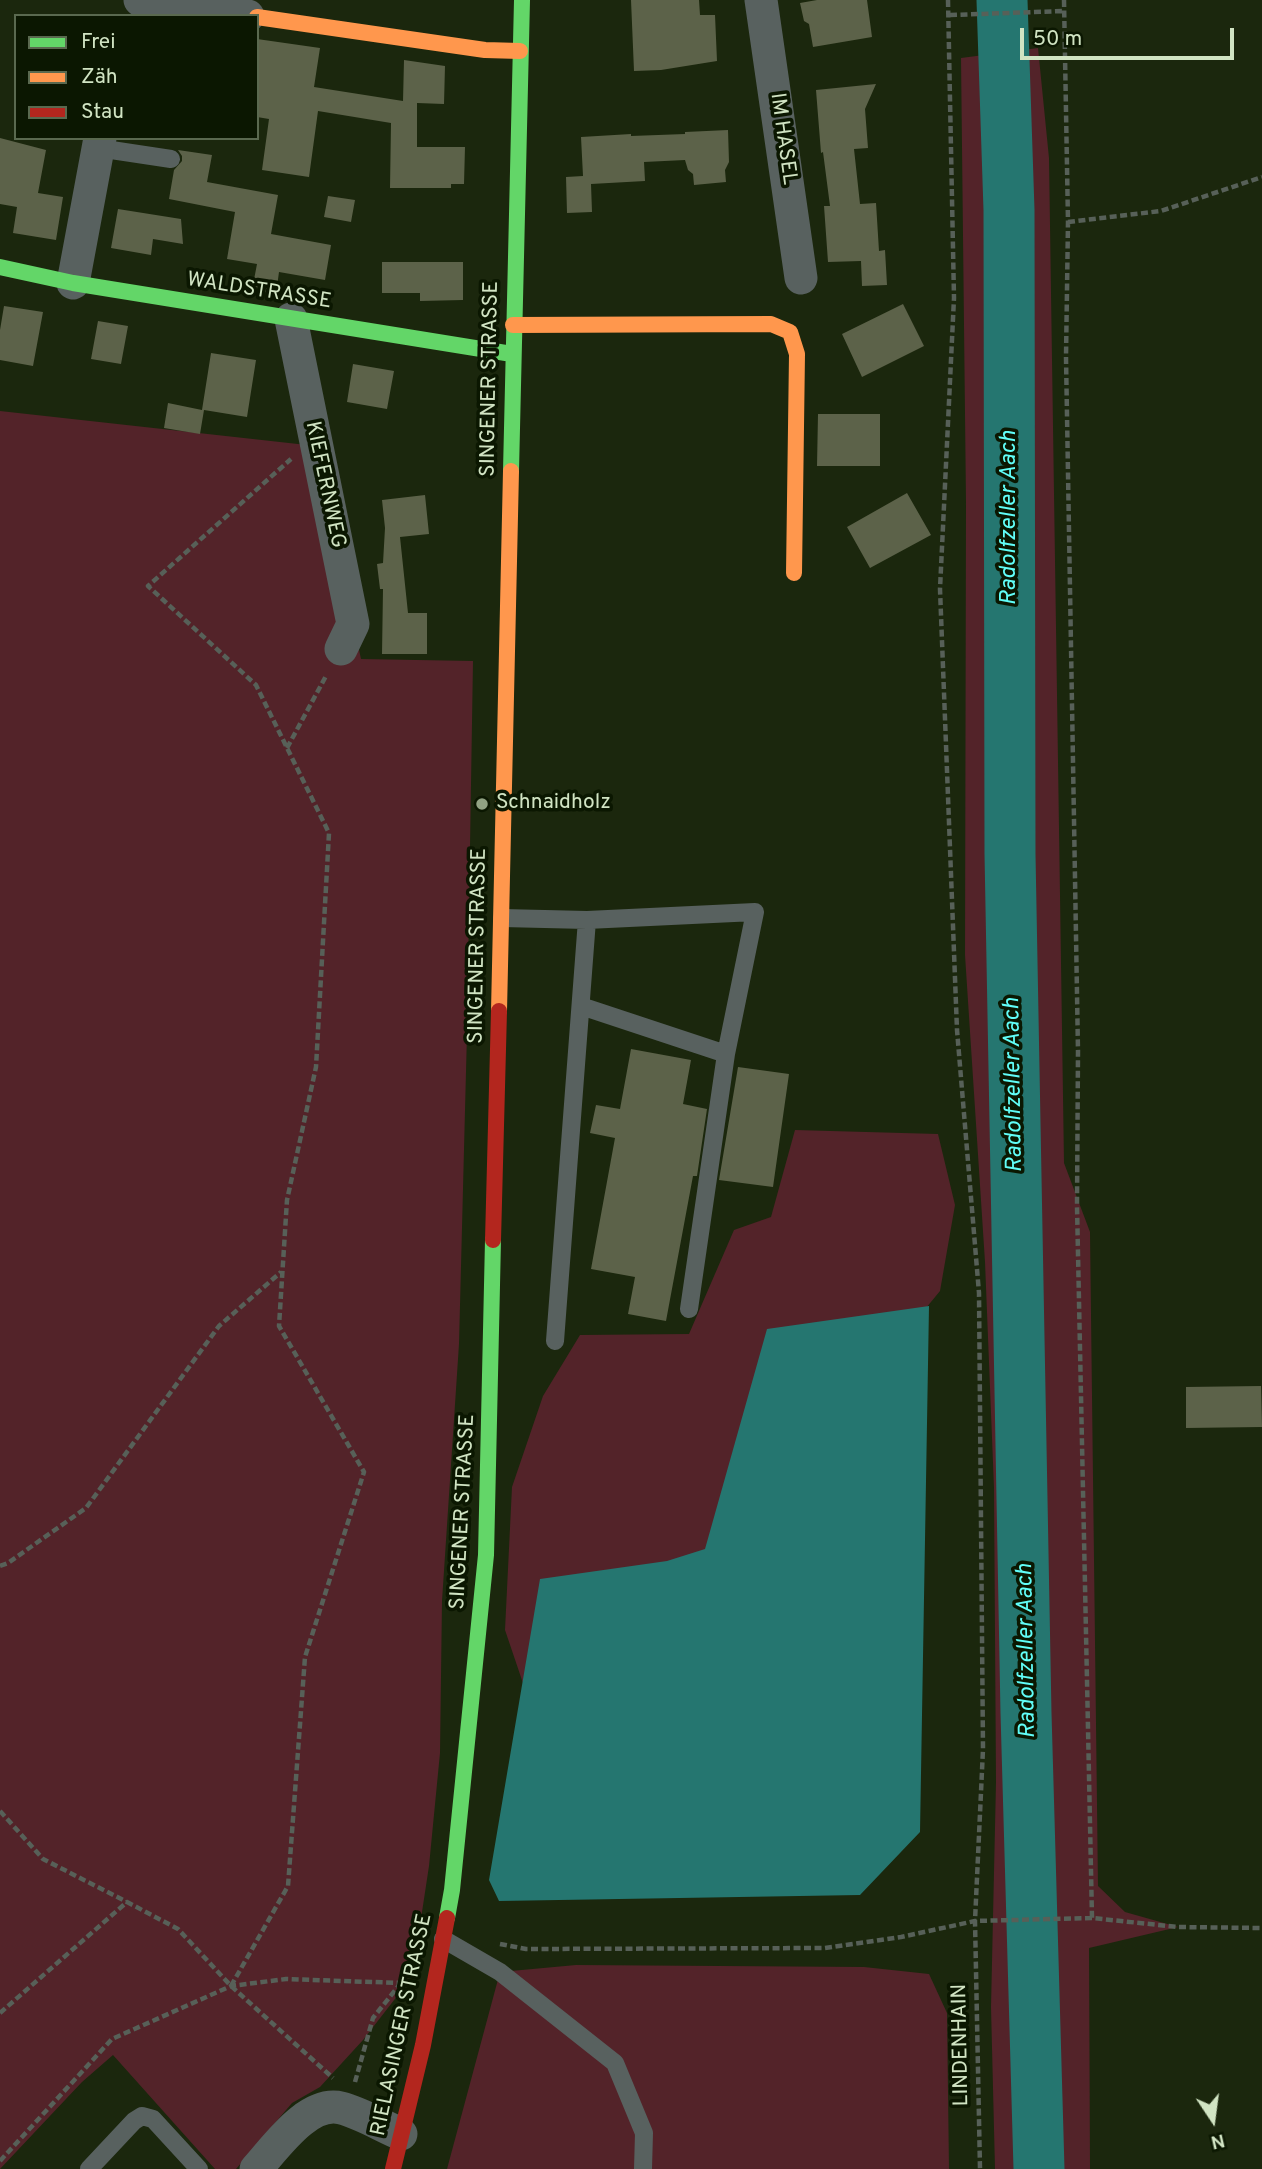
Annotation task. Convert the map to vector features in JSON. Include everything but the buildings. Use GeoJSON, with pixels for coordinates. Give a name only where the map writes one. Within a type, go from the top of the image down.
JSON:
{"type":"FeatureCollection","features":[{"type":"Feature","properties":{"kind":"main road","name":"SINGENER STRASSE"},"geometry":{"type":"LineString","coordinates":[[452,1890],[486,1555],[522,0]]}},
{"type":"Feature","properties":{"kind":"main road"},"geometry":{"type":"LineString","coordinates":[[259,17],[485,50],[520,51]]}},
{"type":"Feature","properties":{"kind":"main road","name":"WALDSTRASSE"},"geometry":{"type":"LineString","coordinates":[[0,267],[73,283],[512,354]]}},
{"type":"Feature","properties":{"kind":"main road"},"geometry":{"type":"LineString","coordinates":[[513,325],[771,324],[790,332],[797,354],[794,573]]}},
{"type":"Feature","properties":{"kind":"main road","name":"RIELASINGER STRASSE"},"geometry":{"type":"LineString","coordinates":[[393,2169],[435,1983],[452,1890]]}},
{"type":"Feature","properties":{"kind":"street"},"geometry":{"type":"LineString","coordinates":[[140,0],[234,14]]}},
{"type":"Feature","properties":{"kind":"street","name":"IM HASEL"},"geometry":{"type":"LineString","coordinates":[[761,0],[801,278]]}},
{"type":"Feature","properties":{"kind":"street"},"geometry":{"type":"LineString","coordinates":[[73,283],[99,143]]}},
{"type":"Feature","properties":{"kind":"street","name":"KIEFERNWEG"},"geometry":{"type":"LineString","coordinates":[[291,319],[353,625],[341,649]]}},
{"type":"Feature","properties":{"kind":"street"},"geometry":{"type":"LineString","coordinates":[[256,2169],[306,2116],[324,2107],[340,2108],[401,2134]]}},
{"type":"Feature","properties":{"kind":"lane"},"geometry":{"type":"LineString","coordinates":[[99,143],[171,159]]}},
{"type":"Feature","properties":{"kind":"lane"},"geometry":{"type":"LineString","coordinates":[[502,918],[587,920],[755,912],[726,1054],[690,1309]]}},
{"type":"Feature","properties":{"kind":"lane"},"geometry":{"type":"LineString","coordinates":[[555,1341],[587,920]]}},
{"type":"Feature","properties":{"kind":"lane"},"geometry":{"type":"LineString","coordinates":[[581,1006],[726,1054]]}},
{"type":"Feature","properties":{"kind":"lane"},"geometry":{"type":"LineString","coordinates":[[443,1939],[500,1972],[615,2063],[644,2133],[643,2169]]}},
{"type":"Feature","properties":{"kind":"lane"},"geometry":{"type":"LineString","coordinates":[[89,2169],[142,2116],[153,2119],[199,2169]]}},
{"type":"Feature","properties":{"kind":"path","name":"LINDENHAIN"},"geometry":{"type":"LineString","coordinates":[[948,0],[954,298],[940,589],[957,1030],[979,1293],[983,1749],[975,1921],[980,2169]]}},
{"type":"Feature","properties":{"kind":"path"},"geometry":{"type":"LineString","coordinates":[[1064,0],[1068,222],[1066,357],[1078,1037],[1077,1220],[1092,1918]]}},
{"type":"Feature","properties":{"kind":"path"},"geometry":{"type":"LineString","coordinates":[[950,15],[1065,11]]}},
{"type":"Feature","properties":{"kind":"path"},"geometry":{"type":"LineString","coordinates":[[1068,222],[1161,211],[1262,177]]}},
{"type":"Feature","properties":{"kind":"path"},"geometry":{"type":"LineString","coordinates":[[231,1986],[288,1886],[305,1657],[364,1472],[279,1326],[287,1200],[316,1068],[329,834],[256,685],[148,586],[286,461],[316,446]]}},
{"type":"Feature","properties":{"kind":"path"},"geometry":{"type":"LineString","coordinates":[[287,749],[341,649]]}},
{"type":"Feature","properties":{"kind":"path"},"geometry":{"type":"LineString","coordinates":[[0,1566],[86,1508],[219,1326],[281,1272]]}},
{"type":"Feature","properties":{"kind":"path"},"geometry":{"type":"LineString","coordinates":[[0,1811],[43,1859],[178,1929],[231,1986],[341,2085]]}},
{"type":"Feature","properties":{"kind":"path"},"geometry":{"type":"LineString","coordinates":[[0,2014],[127,1902]]}},
{"type":"Feature","properties":{"kind":"path"},"geometry":{"type":"LineString","coordinates":[[490,1942],[526,1949],[825,1948],[901,1937],[975,1921],[1092,1918],[1178,1927],[1262,1928]]}},
{"type":"Feature","properties":{"kind":"path"},"geometry":{"type":"LineString","coordinates":[[0,2161],[112,2039],[231,1986],[286,1979],[435,1983]]}},
{"type":"Feature","properties":{"kind":"path"},"geometry":{"type":"LineString","coordinates":[[351,2095],[373,2018],[401,1983]]}},
{"type":"Feature","properties":{"kind":"shaded area"},"geometry":{"type":"Polygon","coordinates":[[[1038,48],[1049,158],[1064,1163],[1090,1232],[1098,1886],[1125,1912],[1178,1927],[1089,1948],[1090,2169],[995,2169],[991,2007],[996,1782],[994,1488],[985,1262],[965,955],[966,503],[961,58],[1038,48]]]}},
{"type":"Feature","properties":{"kind":"shaded area"},"geometry":{"type":"Polygon","coordinates":[[[0,411],[316,446],[361,659],[473,661],[459,1344],[442,1601],[440,1753],[429,1866],[417,1945],[405,1986],[363,2040],[320,2087],[292,2103],[236,2169],[215,2169],[113,2055],[82,2082],[0,2169],[0,411]]]}},
{"type":"Feature","properties":{"kind":"shaded area"},"geometry":{"type":"Polygon","coordinates":[[[795,1130],[938,1134],[955,1205],[940,1291],[713,1567],[527,1695],[505,1630],[512,1487],[543,1396],[580,1335],[689,1334],[734,1230],[771,1217],[795,1130]]]}},
{"type":"Feature","properties":{"kind":"shaded area"},"geometry":{"type":"Polygon","coordinates":[[[576,1965],[864,1967],[929,1974],[947,2013],[949,2169],[447,2169],[500,1972],[576,1965]]]}},
{"type":"Feature","properties":{"kind":"water"},"geometry":{"type":"Polygon","coordinates":[[[929,1306],[920,1832],[860,1895],[499,1901],[489,1880],[540,1579],[667,1561],[705,1549],[767,1329],[929,1306]]]}},
{"type":"Feature","properties":{"kind":"waterway","name":"Radolfzeller Aach"},"geometry":{"type":"LineString","coordinates":[[1002,0],[1009,210],[1010,854],[1026,1713],[1039,2169]]}},
{"type":"Feature","properties":{"kind":"traffic: fast"},"geometry":{"type":"LineString","coordinates":[[511,471],[522,0]]}},
{"type":"Feature","properties":{"kind":"traffic: fast"},"geometry":{"type":"LineString","coordinates":[[0,267],[73,283],[512,354]]}},
{"type":"Feature","properties":{"kind":"traffic: fast"},"geometry":{"type":"LineString","coordinates":[[447,1918],[486,1555],[493,1240]]}},
{"type":"Feature","properties":{"kind":"traffic: slow"},"geometry":{"type":"LineString","coordinates":[[259,17],[485,50],[520,51]]}},
{"type":"Feature","properties":{"kind":"traffic: slow"},"geometry":{"type":"LineString","coordinates":[[513,325],[771,324],[790,332],[797,354],[794,573]]}},
{"type":"Feature","properties":{"kind":"traffic: slow"},"geometry":{"type":"LineString","coordinates":[[499,1011],[511,471]]}},
{"type":"Feature","properties":{"kind":"traffic: jam"},"geometry":{"type":"LineString","coordinates":[[493,1240],[499,1011]]}},
{"type":"Feature","properties":{"kind":"traffic: jam"},"geometry":{"type":"LineString","coordinates":[[393,2169],[423,2045],[447,1918]]}},
{"type":"Feature","properties":{"kind":"place","name":"Schnaidholz"},"geometry":{"type":"Point","coordinates":[482,804]}}]}
